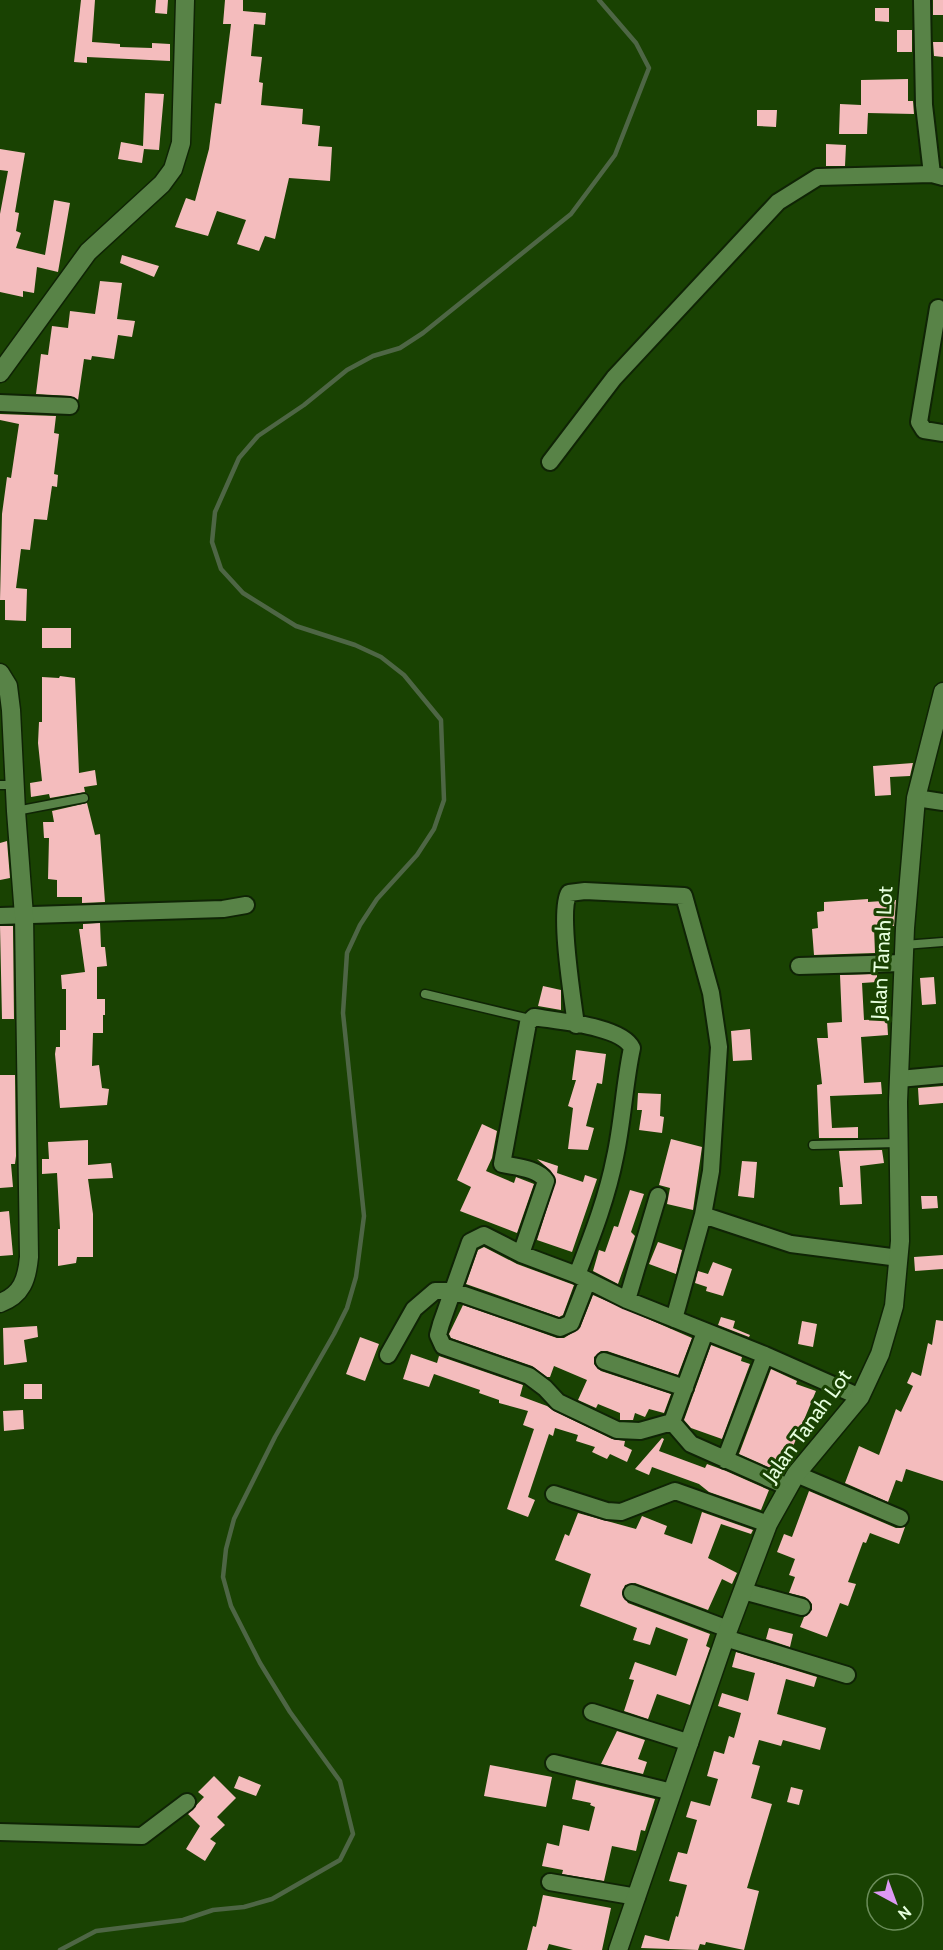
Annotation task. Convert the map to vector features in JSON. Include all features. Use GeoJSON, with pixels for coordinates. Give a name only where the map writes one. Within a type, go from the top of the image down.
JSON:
{"type":"FeatureCollection","features":[{"type":"Feature","properties":{"kind":"main road"},"geometry":{"type":"LineString","coordinates":[[0,373],[88,252],[162,184],[173,169],[182,143],[185,0]]}},
{"type":"Feature","properties":{"kind":"main road"},"geometry":{"type":"LineString","coordinates":[[0,673],[5,678],[10,702],[7,785],[16,811],[24,916],[29,1257],[25,1281],[20,1291],[0,1303]]}},
{"type":"Feature","properties":{"kind":"main road","name":"Jalan Tanah Lot"},"geometry":{"type":"LineString","coordinates":[[618,1950],[726,1634],[768,1524],[792,1481],[860,1397],[880,1354],[894,1306],[899,1258],[898,1143],[903,954],[916,798],[943,692]]}},
{"type":"Feature","properties":{"kind":"street"},"geometry":{"type":"LineString","coordinates":[[550,462],[614,378],[778,202],[818,177],[938,175],[924,105],[922,0]]}},
{"type":"Feature","properties":{"kind":"street"},"geometry":{"type":"LineString","coordinates":[[938,308],[919,422],[924,430],[943,433]]}},
{"type":"Feature","properties":{"kind":"street"},"geometry":{"type":"LineString","coordinates":[[0,404],[69,406]]}},
{"type":"Feature","properties":{"kind":"street"},"geometry":{"type":"LineString","coordinates":[[916,798],[943,802]]}},
{"type":"Feature","properties":{"kind":"street"},"geometry":{"type":"LineString","coordinates":[[576,1025],[566,930],[566,900],[569,893],[604,891],[684,896],[711,993],[719,1047],[711,1171],[703,1215],[674,1319]]}},
{"type":"Feature","properties":{"kind":"street"},"geometry":{"type":"LineString","coordinates":[[0,916],[223,909],[246,905]]}},
{"type":"Feature","properties":{"kind":"street"},"geometry":{"type":"LineString","coordinates":[[799,966],[903,954]]}},
{"type":"Feature","properties":{"kind":"street"},"geometry":{"type":"LineString","coordinates":[[388,1355],[414,1309],[424,1298],[435,1291],[453,1291],[560,1328],[571,1323],[616,1156],[624,1083],[632,1048],[626,1040],[605,1029],[530,1018],[502,1164],[532,1171],[542,1175],[546,1181],[521,1254]]}},
{"type":"Feature","properties":{"kind":"street"},"geometry":{"type":"LineString","coordinates":[[899,1079],[943,1075]]}},
{"type":"Feature","properties":{"kind":"street"},"geometry":{"type":"LineString","coordinates":[[627,1300],[658,1196]]}},
{"type":"Feature","properties":{"kind":"street"},"geometry":{"type":"LineString","coordinates":[[703,1215],[791,1244],[899,1258]]}},
{"type":"Feature","properties":{"kind":"street"},"geometry":{"type":"LineString","coordinates":[[672,1422],[640,1431],[617,1430],[558,1402],[529,1376],[443,1346],[438,1335],[470,1242],[484,1235],[521,1254],[627,1300],[765,1355],[860,1397]]}},
{"type":"Feature","properties":{"kind":"street"},"geometry":{"type":"LineString","coordinates":[[672,1422],[705,1332]]}},
{"type":"Feature","properties":{"kind":"street"},"geometry":{"type":"LineString","coordinates":[[725,1460],[765,1355]]}},
{"type":"Feature","properties":{"kind":"street"},"geometry":{"type":"LineString","coordinates":[[604,1361],[685,1388]]}},
{"type":"Feature","properties":{"kind":"street"},"geometry":{"type":"LineString","coordinates":[[672,1422],[691,1444],[725,1460],[900,1518]]}},
{"type":"Feature","properties":{"kind":"street"},"geometry":{"type":"LineString","coordinates":[[554,1494],[621,1512],[675,1491],[768,1524]]}},
{"type":"Feature","properties":{"kind":"street"},"geometry":{"type":"LineString","coordinates":[[743,1591],[802,1607]]}},
{"type":"Feature","properties":{"kind":"street"},"geometry":{"type":"LineString","coordinates":[[632,1593],[726,1634],[847,1675]]}},
{"type":"Feature","properties":{"kind":"street"},"geometry":{"type":"LineString","coordinates":[[592,1712],[690,1743]]}},
{"type":"Feature","properties":{"kind":"street"},"geometry":{"type":"LineString","coordinates":[[554,1763],[672,1792]]}},
{"type":"Feature","properties":{"kind":"street"},"geometry":{"type":"LineString","coordinates":[[0,1832],[142,1836],[186,1802]]}},
{"type":"Feature","properties":{"kind":"street"},"geometry":{"type":"LineString","coordinates":[[550,1882],[637,1897]]}},
{"type":"Feature","properties":{"kind":"lane"},"geometry":{"type":"LineString","coordinates":[[16,811],[84,798]]}},
{"type":"Feature","properties":{"kind":"lane"},"geometry":{"type":"LineString","coordinates":[[903,954],[943,942]]}},
{"type":"Feature","properties":{"kind":"lane"},"geometry":{"type":"LineString","coordinates":[[425,994],[530,1018]]}},
{"type":"Feature","properties":{"kind":"lane"},"geometry":{"type":"LineString","coordinates":[[813,1144],[898,1143]]}},
{"type":"Feature","properties":{"kind":"building"},"geometry":{"type":"Polygon","coordinates":[[[81,0],[95,0],[92,42],[120,44],[120,47],[152,48],[152,43],[170,44],[170,61],[87,57],[87,63],[74,62],[81,0]]]}},
{"type":"Feature","properties":{"kind":"building"},"geometry":{"type":"Polygon","coordinates":[[[156,0],[168,0],[167,14],[155,13],[156,0]]]}},
{"type":"Feature","properties":{"kind":"building"},"geometry":{"type":"Polygon","coordinates":[[[225,0],[243,0],[243,11],[266,13],[265,25],[254,24],[251,56],[262,57],[259,82],[263,83],[261,105],[303,109],[302,124],[320,126],[318,146],[332,147],[330,181],[289,178],[275,239],[265,236],[259,251],[237,244],[246,220],[217,211],[208,236],[175,227],[186,198],[195,201],[209,149],[215,103],[221,104],[231,24],[223,24],[225,0]]]}},
{"type":"Feature","properties":{"kind":"building"},"geometry":{"type":"Polygon","coordinates":[[[933,0],[943,0],[943,15],[933,15],[933,0]]]}},
{"type":"Feature","properties":{"kind":"building"},"geometry":{"type":"Polygon","coordinates":[[[875,8],[889,8],[889,22],[875,21],[875,8]]]}},
{"type":"Feature","properties":{"kind":"building"},"geometry":{"type":"Polygon","coordinates":[[[897,30],[912,30],[912,52],[897,52],[897,30]]]}},
{"type":"Feature","properties":{"kind":"building"},"geometry":{"type":"Polygon","coordinates":[[[933,42],[943,42],[943,57],[934,56],[933,42]]]}},
{"type":"Feature","properties":{"kind":"building"},"geometry":{"type":"Polygon","coordinates":[[[908,79],[908,101],[913,101],[914,114],[868,113],[867,134],[839,134],[840,104],[861,105],[861,80],[908,79]]]}},
{"type":"Feature","properties":{"kind":"building"},"geometry":{"type":"Polygon","coordinates":[[[145,93],[164,94],[159,150],[144,149],[142,163],[118,159],[121,142],[143,146],[145,93]]]}},
{"type":"Feature","properties":{"kind":"building"},"geometry":{"type":"Polygon","coordinates":[[[757,110],[777,110],[776,127],[757,126],[757,110]]]}},
{"type":"Feature","properties":{"kind":"building"},"geometry":{"type":"Polygon","coordinates":[[[826,144],[846,145],[845,166],[826,166],[826,144]]]}},
{"type":"Feature","properties":{"kind":"building"},"geometry":{"type":"Polygon","coordinates":[[[0,149],[25,153],[15,212],[19,213],[16,231],[21,233],[16,248],[45,255],[54,200],[70,203],[58,272],[37,267],[34,293],[23,291],[23,297],[0,292],[0,214],[8,171],[0,170],[0,149]]]}},
{"type":"Feature","properties":{"kind":"building"},"geometry":{"type":"Polygon","coordinates":[[[122,255],[159,266],[154,277],[120,263],[122,255]]]}},
{"type":"Feature","properties":{"kind":"building"},"geometry":{"type":"Polygon","coordinates":[[[100,281],[122,283],[117,319],[135,321],[132,337],[118,335],[114,359],[92,356],[91,360],[84,359],[78,400],[70,396],[36,394],[41,354],[48,355],[52,326],[68,328],[70,311],[95,314],[100,281]]]}},
{"type":"Feature","properties":{"kind":"building"},"geometry":{"type":"Polygon","coordinates":[[[0,414],[56,416],[54,433],[59,434],[54,474],[58,475],[57,487],[52,486],[47,520],[34,519],[30,550],[21,549],[16,588],[27,589],[26,621],[5,620],[5,600],[0,600],[2,514],[7,477],[11,478],[19,424],[0,420],[0,414]]]}},
{"type":"Feature","properties":{"kind":"building"},"geometry":{"type":"Polygon","coordinates":[[[42,628],[71,628],[71,648],[42,648],[42,628]]]}},
{"type":"Feature","properties":{"kind":"building"},"geometry":{"type":"Polygon","coordinates":[[[60,676],[75,678],[79,773],[95,770],[97,785],[84,787],[85,792],[50,798],[49,794],[31,797],[30,783],[42,781],[38,743],[39,722],[42,722],[42,677],[59,678],[60,676]]]}},
{"type":"Feature","properties":{"kind":"building"},"geometry":{"type":"Polygon","coordinates":[[[913,763],[910,776],[890,777],[891,795],[875,796],[873,766],[913,763]]]}},
{"type":"Feature","properties":{"kind":"building"},"geometry":{"type":"Polygon","coordinates":[[[87,803],[95,835],[100,834],[105,902],[82,903],[82,897],[57,897],[57,880],[48,879],[49,838],[44,838],[43,822],[54,822],[52,811],[87,803]]]}},
{"type":"Feature","properties":{"kind":"building"},"geometry":{"type":"Polygon","coordinates":[[[7,841],[10,878],[0,880],[0,843],[7,841]]]}},
{"type":"Feature","properties":{"kind":"building"},"geometry":{"type":"Polygon","coordinates":[[[868,899],[868,902],[896,900],[894,926],[874,927],[875,953],[814,955],[812,929],[818,928],[817,912],[824,911],[824,902],[868,899]]]}},
{"type":"Feature","properties":{"kind":"building"},"geometry":{"type":"Polygon","coordinates":[[[100,923],[101,947],[105,947],[107,966],[97,967],[97,999],[105,999],[105,1015],[103,1015],[103,1033],[93,1033],[92,1066],[99,1065],[102,1088],[109,1089],[107,1105],[60,1108],[55,1054],[56,1047],[60,1047],[60,1030],[66,1030],[66,989],[62,989],[61,975],[85,972],[79,929],[83,929],[83,924],[100,923]]]}},
{"type":"Feature","properties":{"kind":"building"},"geometry":{"type":"Polygon","coordinates":[[[0,926],[13,926],[14,1019],[2,1019],[0,926]]]}},
{"type":"Feature","properties":{"kind":"building"},"geometry":{"type":"Polygon","coordinates":[[[877,974],[877,982],[862,983],[864,1020],[887,1019],[888,1035],[861,1037],[864,1083],[881,1082],[882,1094],[830,1096],[832,1128],[858,1127],[858,1138],[819,1138],[817,1085],[822,1084],[817,1038],[828,1038],[827,1023],[842,1022],[840,975],[877,974]]]}},
{"type":"Feature","properties":{"kind":"building"},"geometry":{"type":"Polygon","coordinates":[[[934,977],[936,1004],[922,1005],[920,978],[934,977]]]}},
{"type":"Feature","properties":{"kind":"building"},"geometry":{"type":"Polygon","coordinates":[[[543,986],[561,990],[561,1010],[538,1006],[543,986]]]}},
{"type":"Feature","properties":{"kind":"building"},"geometry":{"type":"Polygon","coordinates":[[[750,1029],[752,1060],[733,1061],[731,1031],[750,1029]]]}},
{"type":"Feature","properties":{"kind":"building"},"geometry":{"type":"Polygon","coordinates":[[[576,1050],[606,1054],[602,1084],[597,1083],[586,1126],[594,1128],[588,1150],[568,1149],[573,1108],[568,1106],[576,1080],[572,1080],[576,1050]]]}},
{"type":"Feature","properties":{"kind":"building"},"geometry":{"type":"Polygon","coordinates":[[[0,1075],[15,1075],[16,1156],[15,1164],[11,1164],[13,1187],[0,1188],[0,1075]]]}},
{"type":"Feature","properties":{"kind":"building"},"geometry":{"type":"Polygon","coordinates":[[[943,1086],[943,1103],[919,1105],[918,1088],[943,1086]]]}},
{"type":"Feature","properties":{"kind":"building"},"geometry":{"type":"Polygon","coordinates":[[[638,1093],[661,1094],[660,1116],[664,1117],[662,1133],[639,1130],[642,1110],[637,1110],[638,1093]]]}},
{"type":"Feature","properties":{"kind":"building"},"geometry":{"type":"Polygon","coordinates":[[[482,1124],[497,1131],[492,1158],[486,1171],[514,1183],[516,1177],[534,1184],[517,1233],[460,1211],[471,1187],[457,1180],[482,1124]]]}},
{"type":"Feature","properties":{"kind":"building"},"geometry":{"type":"Polygon","coordinates":[[[671,1139],[702,1147],[693,1210],[667,1204],[670,1188],[659,1185],[671,1139]]]}},
{"type":"Feature","properties":{"kind":"building"},"geometry":{"type":"Polygon","coordinates":[[[88,1140],[88,1165],[111,1163],[113,1178],[88,1179],[93,1214],[93,1257],[77,1257],[76,1263],[58,1266],[58,1229],[60,1229],[57,1173],[42,1174],[42,1159],[49,1159],[48,1142],[88,1140]]]}},
{"type":"Feature","properties":{"kind":"building"},"geometry":{"type":"Polygon","coordinates":[[[882,1150],[884,1163],[860,1166],[862,1204],[840,1205],[839,1187],[843,1187],[839,1151],[882,1150]]]}},
{"type":"Feature","properties":{"kind":"building"},"geometry":{"type":"Polygon","coordinates":[[[537,1159],[558,1166],[557,1173],[583,1182],[585,1175],[597,1179],[572,1252],[537,1240],[556,1180],[550,1170],[537,1159]]]}},
{"type":"Feature","properties":{"kind":"building"},"geometry":{"type":"Polygon","coordinates":[[[742,1161],[757,1162],[754,1198],[738,1196],[742,1161]]]}},
{"type":"Feature","properties":{"kind":"building"},"geometry":{"type":"Polygon","coordinates":[[[630,1190],[644,1194],[631,1232],[635,1236],[618,1284],[593,1271],[599,1250],[605,1252],[614,1226],[618,1227],[630,1190]]]}},
{"type":"Feature","properties":{"kind":"building"},"geometry":{"type":"Polygon","coordinates":[[[921,1196],[937,1196],[938,1208],[922,1209],[921,1196]]]}},
{"type":"Feature","properties":{"kind":"building"},"geometry":{"type":"Polygon","coordinates":[[[9,1211],[13,1255],[0,1256],[0,1212],[9,1211]]]}},
{"type":"Feature","properties":{"kind":"building"},"geometry":{"type":"Polygon","coordinates":[[[658,1242],[682,1250],[676,1274],[649,1264],[658,1242]]]}},
{"type":"Feature","properties":{"kind":"building"},"geometry":{"type":"Polygon","coordinates":[[[484,1247],[517,1264],[574,1285],[563,1315],[559,1317],[466,1284],[478,1250],[484,1247]]]}},
{"type":"Feature","properties":{"kind":"building"},"geometry":{"type":"Polygon","coordinates":[[[943,1255],[943,1269],[915,1271],[914,1257],[943,1255]]]}},
{"type":"Feature","properties":{"kind":"building"},"geometry":{"type":"Polygon","coordinates":[[[713,1262],[732,1269],[723,1296],[706,1291],[707,1287],[695,1283],[698,1271],[708,1274],[713,1262]]]}},
{"type":"Feature","properties":{"kind":"building"},"geometry":{"type":"Polygon","coordinates":[[[593,1295],[692,1338],[678,1375],[607,1351],[601,1351],[594,1357],[594,1364],[601,1371],[671,1394],[664,1413],[649,1409],[645,1417],[635,1413],[633,1420],[620,1420],[620,1413],[598,1404],[596,1408],[578,1400],[587,1380],[554,1366],[550,1377],[547,1377],[532,1366],[451,1338],[449,1334],[463,1305],[557,1338],[564,1338],[580,1328],[593,1295]]]}},
{"type":"Feature","properties":{"kind":"building"},"geometry":{"type":"Polygon","coordinates":[[[721,1317],[735,1321],[733,1328],[750,1335],[749,1337],[718,1325],[721,1317]]]}},
{"type":"Feature","properties":{"kind":"building"},"geometry":{"type":"Polygon","coordinates":[[[936,1320],[943,1321],[943,1481],[906,1469],[902,1482],[896,1480],[888,1502],[845,1483],[859,1446],[879,1455],[896,1409],[901,1412],[913,1386],[907,1383],[912,1372],[921,1376],[928,1343],[932,1345],[936,1320]]]}},
{"type":"Feature","properties":{"kind":"building"},"geometry":{"type":"Polygon","coordinates":[[[802,1321],[817,1324],[813,1347],[798,1344],[802,1321]]]}},
{"type":"Feature","properties":{"kind":"building"},"geometry":{"type":"Polygon","coordinates":[[[37,1326],[38,1337],[24,1340],[27,1362],[4,1365],[3,1328],[37,1326]]]}},
{"type":"Feature","properties":{"kind":"building"},"geometry":{"type":"Polygon","coordinates":[[[360,1337],[379,1344],[365,1381],[346,1374],[360,1337]]]}},
{"type":"Feature","properties":{"kind":"building"},"geometry":{"type":"Polygon","coordinates":[[[711,1345],[742,1357],[741,1361],[750,1364],[722,1439],[691,1428],[684,1420],[711,1345]]]}},
{"type":"Feature","properties":{"kind":"building"},"geometry":{"type":"Polygon","coordinates":[[[411,1354],[437,1363],[439,1356],[523,1385],[520,1396],[547,1406],[612,1439],[625,1441],[624,1446],[632,1450],[627,1462],[610,1454],[607,1459],[592,1452],[595,1447],[576,1441],[578,1435],[555,1428],[553,1436],[549,1434],[528,1497],[535,1500],[528,1517],[507,1509],[534,1429],[523,1425],[528,1411],[499,1403],[499,1400],[479,1393],[480,1390],[434,1374],[429,1387],[403,1379],[411,1354]]]}},
{"type":"Feature","properties":{"kind":"building"},"geometry":{"type":"Polygon","coordinates":[[[771,1369],[797,1381],[796,1384],[816,1391],[782,1473],[739,1454],[771,1369]]]}},
{"type":"Feature","properties":{"kind":"building"},"geometry":{"type":"Polygon","coordinates":[[[24,1384],[42,1384],[42,1399],[24,1399],[24,1384]]]}},
{"type":"Feature","properties":{"kind":"building"},"geometry":{"type":"Polygon","coordinates":[[[23,1410],[24,1429],[4,1431],[3,1411],[23,1410]]]}},
{"type":"Feature","properties":{"kind":"building"},"geometry":{"type":"Polygon","coordinates":[[[662,1438],[664,1439],[659,1451],[705,1468],[707,1464],[769,1490],[761,1510],[709,1492],[699,1484],[652,1467],[649,1475],[635,1469],[662,1438]]]}},
{"type":"Feature","properties":{"kind":"building"},"geometry":{"type":"Polygon","coordinates":[[[809,1491],[896,1528],[905,1527],[899,1544],[870,1533],[866,1543],[863,1542],[848,1582],[856,1584],[848,1606],[840,1603],[827,1637],[800,1627],[804,1617],[812,1610],[812,1604],[805,1597],[789,1593],[795,1577],[789,1575],[795,1559],[777,1552],[784,1534],[792,1537],[809,1491]]]}},
{"type":"Feature","properties":{"kind":"building"},"geometry":{"type":"Polygon","coordinates":[[[702,1512],[753,1530],[751,1534],[721,1524],[708,1558],[737,1573],[732,1584],[722,1579],[708,1610],[635,1583],[625,1585],[622,1594],[628,1603],[710,1634],[706,1646],[710,1648],[690,1705],[657,1694],[648,1719],[624,1711],[634,1680],[629,1679],[635,1662],[676,1676],[688,1639],[656,1627],[650,1645],[633,1640],[637,1628],[580,1606],[591,1574],[555,1560],[565,1534],[569,1536],[578,1513],[636,1529],[642,1516],[667,1526],[664,1534],[692,1544],[702,1512]]]}},
{"type":"Feature","properties":{"kind":"building"},"geometry":{"type":"Polygon","coordinates":[[[769,1628],[793,1634],[790,1647],[766,1639],[769,1628]]]}},
{"type":"Feature","properties":{"kind":"building"},"geometry":{"type":"Polygon","coordinates":[[[736,1652],[817,1677],[814,1687],[786,1679],[777,1714],[826,1728],[820,1750],[783,1740],[781,1746],[759,1740],[752,1764],[760,1766],[751,1798],[772,1804],[747,1888],[759,1891],[744,1950],[706,1942],[705,1945],[700,1944],[698,1950],[641,1948],[645,1935],[669,1941],[676,1916],[678,1917],[687,1885],[669,1881],[678,1852],[687,1854],[697,1820],[686,1817],[691,1801],[710,1806],[718,1779],[707,1776],[714,1751],[724,1754],[729,1736],[734,1738],[741,1713],[718,1706],[722,1693],[748,1701],[755,1673],[732,1667],[736,1652]]]}},
{"type":"Feature","properties":{"kind":"building"},"geometry":{"type":"Polygon","coordinates":[[[617,1731],[645,1740],[638,1759],[647,1762],[643,1774],[601,1764],[617,1731]]]}},
{"type":"Feature","properties":{"kind":"building"},"geometry":{"type":"Polygon","coordinates":[[[490,1765],[552,1777],[546,1807],[484,1796],[490,1765]]]}},
{"type":"Feature","properties":{"kind":"building"},"geometry":{"type":"Polygon","coordinates":[[[214,1776],[236,1798],[217,1817],[225,1825],[210,1839],[216,1843],[205,1861],[186,1849],[200,1826],[188,1814],[204,1797],[198,1792],[214,1776]]]}},
{"type":"Feature","properties":{"kind":"building"},"geometry":{"type":"Polygon","coordinates":[[[239,1776],[261,1785],[256,1796],[234,1788],[239,1776]]]}},
{"type":"Feature","properties":{"kind":"building"},"geometry":{"type":"Polygon","coordinates":[[[576,1780],[655,1799],[645,1831],[641,1830],[636,1851],[612,1846],[604,1881],[562,1874],[563,1870],[542,1866],[547,1843],[559,1846],[563,1825],[589,1831],[595,1807],[590,1805],[591,1803],[572,1799],[576,1780]]]}},
{"type":"Feature","properties":{"kind":"building"},"geometry":{"type":"Polygon","coordinates":[[[791,1787],[803,1790],[799,1805],[787,1802],[791,1787]]]}},
{"type":"Feature","properties":{"kind":"building"},"geometry":{"type":"Polygon","coordinates":[[[543,1895],[611,1908],[602,1950],[573,1950],[549,1944],[547,1950],[527,1950],[533,1926],[536,1927],[543,1895]]]}},
{"type":"Feature","properties":{"kind":"waterway"},"geometry":{"type":"LineString","coordinates":[[60,1950],[96,1931],[183,1920],[213,1910],[244,1907],[272,1899],[340,1860],[353,1834],[340,1781],[290,1712],[260,1663],[231,1606],[223,1577],[226,1549],[234,1519],[275,1437],[334,1334],[347,1308],[356,1277],[364,1216],[343,1013],[347,953],[360,925],[377,899],[417,855],[434,829],[444,800],[441,720],[404,675],[381,657],[355,645],[296,626],[243,593],[221,569],[212,542],[215,512],[239,458],[258,436],[304,405],[347,370],[373,356],[400,348],[423,333],[571,214],[615,155],[649,68],[636,43],[599,0]]}}]}
